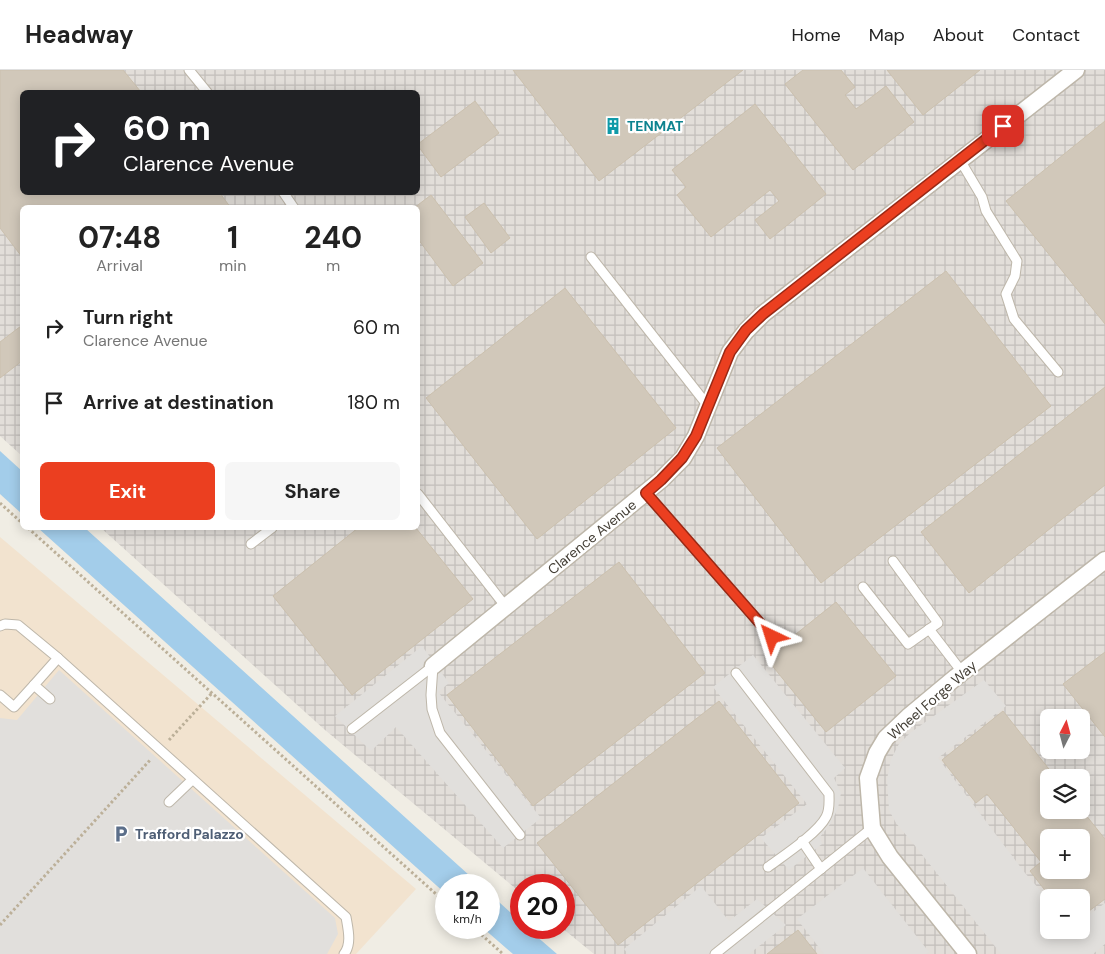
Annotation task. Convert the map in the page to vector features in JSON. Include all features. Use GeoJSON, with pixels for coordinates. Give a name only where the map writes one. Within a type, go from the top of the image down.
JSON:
{"type":"FeatureCollection","features":[{"type":"Feature","properties":{"kind":"street","name":"Clarence Avenue"},"geometry":{"type":"LineString","coordinates":[[433,666],[646,493],[682,458],[696,436],[730,352],[746,330],[771,308],[1076,70]]}},
{"type":"Feature","properties":{"kind":"street","name":"Wheel Forge Way"},"geometry":{"type":"LineString","coordinates":[[968,954],[890,857],[872,828],[868,778],[877,753],[886,738],[962,672],[1105,560]]}},
{"type":"Feature","properties":{"kind":"lane"},"geometry":{"type":"LineString","coordinates":[[189,70],[204,90]]}},
{"type":"Feature","properties":{"kind":"lane"},"geometry":{"type":"LineString","coordinates":[[960,160],[982,196],[986,212],[1017,261],[1015,276],[1006,294],[1014,319],[1058,372]]}},
{"type":"Feature","properties":{"kind":"lane"},"geometry":{"type":"LineString","coordinates":[[591,257],[708,406]]}},
{"type":"Feature","properties":{"kind":"lane"},"geometry":{"type":"LineString","coordinates":[[646,493],[772,637]]}},
{"type":"Feature","properties":{"kind":"lane"},"geometry":{"type":"LineString","coordinates":[[420,497],[506,606]]}},
{"type":"Feature","properties":{"kind":"lane"},"geometry":{"type":"LineString","coordinates":[[250,544],[269,530]]}},
{"type":"Feature","properties":{"kind":"lane"},"geometry":{"type":"LineString","coordinates":[[863,587],[908,644],[938,623],[893,561]]}},
{"type":"Feature","properties":{"kind":"lane"},"geometry":{"type":"LineString","coordinates":[[0,626],[5,624],[18,625],[58,658],[192,780],[323,895],[346,917],[349,939],[347,951],[344,954]]}},
{"type":"Feature","properties":{"kind":"lane"},"geometry":{"type":"LineString","coordinates":[[929,628],[962,672]]}},
{"type":"Feature","properties":{"kind":"lane"},"geometry":{"type":"LineString","coordinates":[[0,695],[14,707],[58,658]]}},
{"type":"Feature","properties":{"kind":"lane"},"geometry":{"type":"LineString","coordinates":[[352,729],[433,666]]}},
{"type":"Feature","properties":{"kind":"lane"},"geometry":{"type":"LineString","coordinates":[[433,666],[432,709],[440,733],[520,835]]}},
{"type":"Feature","properties":{"kind":"lane"},"geometry":{"type":"LineString","coordinates":[[736,673],[829,794],[826,817],[817,830],[768,867]]}},
{"type":"Feature","properties":{"kind":"lane"},"geometry":{"type":"LineString","coordinates":[[34,685],[50,699]]}},
{"type":"Feature","properties":{"kind":"lane"},"geometry":{"type":"LineString","coordinates":[[169,802],[192,780]]}},
{"type":"Feature","properties":{"kind":"lane"},"geometry":{"type":"LineString","coordinates":[[715,954],[872,828]]}},
{"type":"Feature","properties":{"kind":"lane"},"geometry":{"type":"LineString","coordinates":[[802,841],[821,869]]}},
{"type":"Feature","properties":{"kind":"path"},"geometry":{"type":"LineString","coordinates":[[0,502],[20,521]]}},
{"type":"Feature","properties":{"kind":"path"},"geometry":{"type":"LineString","coordinates":[[30,530],[435,892]]}},
{"type":"Feature","properties":{"kind":"path"},"geometry":{"type":"LineString","coordinates":[[0,925],[212,693]]}},
{"type":"Feature","properties":{"kind":"path"},"geometry":{"type":"LineString","coordinates":[[486,939],[503,954]]}},
{"type":"Feature","properties":{"kind":"shaded area"},"geometry":{"type":"Polygon","coordinates":[[[0,70],[1105,70],[1105,954],[594,954],[575,939],[575,874],[510,874],[510,884],[325,730],[103,530],[420,530],[420,205],[20,205],[20,454],[0,436],[0,70]]]}},
{"type":"Feature","properties":{"kind":"shaded area","name":"Trafford Palazzo"},"geometry":{"type":"Polygon","coordinates":[[[0,537],[416,889],[356,954],[0,954],[0,537]]]}},
{"type":"Feature","properties":{"kind":"shaded area"},"geometry":{"type":"Polygon","coordinates":[[[422,646],[449,683],[438,692],[541,818],[503,848],[396,727],[371,751],[335,716],[422,646]]]}},
{"type":"Feature","properties":{"kind":"shaded area"},"geometry":{"type":"Polygon","coordinates":[[[753,655],[845,768],[834,778],[841,793],[838,808],[831,823],[820,837],[822,844],[789,870],[761,838],[807,804],[713,687],[753,655]]]}},
{"type":"Feature","properties":{"kind":"shaded area","name":"Trafford Palazzo"},"geometry":{"type":"Polygon","coordinates":[[[59,670],[335,918],[338,934],[327,954],[0,954],[0,718],[17,720],[59,670]]]}},
{"type":"Feature","properties":{"kind":"shaded area"},"geometry":{"type":"Polygon","coordinates":[[[984,680],[1006,706],[938,758],[1025,873],[1040,890],[1040,939],[1090,939],[1090,914],[1105,903],[1105,944],[1093,954],[1001,954],[896,823],[889,810],[887,779],[891,759],[899,744],[910,733],[984,680]]]}},
{"type":"Feature","properties":{"kind":"shaded area"},"geometry":{"type":"Polygon","coordinates":[[[863,868],[929,952],[926,954],[824,954],[797,919],[863,868]]]}},
{"type":"Feature","properties":{"kind":"shaded area"},"geometry":{"type":"Polygon","coordinates":[[[701,886],[729,921],[757,899],[786,925],[749,954],[628,954],[624,949],[701,886]]]}},
{"type":"Feature","properties":{"kind":"water"},"geometry":{"type":"Polygon","coordinates":[[[0,451],[20,469],[20,512],[0,494],[0,451]]]}},
{"type":"Feature","properties":{"kind":"water"},"geometry":{"type":"Polygon","coordinates":[[[40,530],[87,530],[468,874],[435,874],[435,884],[40,530]]]}},
{"type":"Feature","properties":{"kind":"water"},"geometry":{"type":"Polygon","coordinates":[[[500,903],[510,912],[510,939],[540,939],[557,954],[513,954],[496,939],[500,939],[500,903]]]}},
{"type":"Feature","properties":{"kind":"building"},"geometry":{"type":"Polygon","coordinates":[[[0,70],[123,70],[139,90],[20,90],[20,195],[221,195],[229,205],[20,205],[20,254],[0,228],[0,70]]]}},
{"type":"Feature","properties":{"kind":"building","name":"TENMAT"},"geometry":{"type":"Polygon","coordinates":[[[513,70],[743,70],[599,181],[513,70]]]}},
{"type":"Feature","properties":{"kind":"building"},"geometry":{"type":"Polygon","coordinates":[[[803,70],[841,70],[855,87],[845,95],[856,109],[886,86],[914,122],[853,170],[785,84],[803,70]]]}},
{"type":"Feature","properties":{"kind":"building"},"geometry":{"type":"Polygon","coordinates":[[[887,70],[980,70],[923,115],[887,70]]]}},
{"type":"Feature","properties":{"kind":"building"},"geometry":{"type":"Polygon","coordinates":[[[475,101],[499,133],[441,177],[420,149],[420,142],[475,101]]]}},
{"type":"Feature","properties":{"kind":"building"},"geometry":{"type":"Polygon","coordinates":[[[755,104],[826,194],[770,239],[755,220],[779,201],[770,190],[711,237],[677,195],[686,187],[672,170],[755,104]]]}},
{"type":"Feature","properties":{"kind":"building"},"geometry":{"type":"Polygon","coordinates":[[[1105,121],[1105,324],[1006,201],[1105,121]]]}},
{"type":"Feature","properties":{"kind":"building"},"geometry":{"type":"Polygon","coordinates":[[[431,195],[483,263],[453,286],[420,242],[420,205],[418,205],[431,195]]]}},
{"type":"Feature","properties":{"kind":"building"},"geometry":{"type":"Polygon","coordinates":[[[484,203],[510,238],[491,253],[465,217],[484,203]]]}},
{"type":"Feature","properties":{"kind":"building"},"geometry":{"type":"Polygon","coordinates":[[[946,271],[1051,406],[821,583],[717,448],[946,271]]]}},
{"type":"Feature","properties":{"kind":"building"},"geometry":{"type":"Polygon","coordinates":[[[565,288],[676,428],[537,539],[426,398],[565,288]]]}},
{"type":"Feature","properties":{"kind":"building"},"geometry":{"type":"Polygon","coordinates":[[[20,327],[20,363],[0,378],[0,342],[20,327]]]}},
{"type":"Feature","properties":{"kind":"building"},"geometry":{"type":"Polygon","coordinates":[[[1105,387],[1105,485],[969,593],[921,532],[1105,387]]]}},
{"type":"Feature","properties":{"kind":"building"},"geometry":{"type":"Polygon","coordinates":[[[356,530],[418,530],[473,599],[352,695],[273,596],[356,530]]]}},
{"type":"Feature","properties":{"kind":"building"},"geometry":{"type":"Polygon","coordinates":[[[619,562],[705,673],[533,806],[447,695],[619,562]]]}},
{"type":"Feature","properties":{"kind":"building"},"geometry":{"type":"Polygon","coordinates":[[[836,602],[896,676],[826,732],[766,658],[836,602]]]}},
{"type":"Feature","properties":{"kind":"building"},"geometry":{"type":"Polygon","coordinates":[[[1105,652],[1105,737],[1090,718],[1090,709],[1083,709],[1063,684],[1105,652]]]}},
{"type":"Feature","properties":{"kind":"building"},"geometry":{"type":"Polygon","coordinates":[[[719,701],[799,803],[618,945],[575,891],[575,874],[562,874],[537,843],[719,701]]]}},
{"type":"Feature","properties":{"kind":"building"},"geometry":{"type":"Polygon","coordinates":[[[1003,711],[1049,769],[1040,769],[1040,819],[1089,819],[1105,839],[1105,899],[1090,910],[1090,889],[1044,889],[1030,871],[1040,863],[1040,879],[1090,879],[1090,829],[1040,829],[1040,861],[987,794],[976,803],[942,760],[1003,711]]]}},
{"type":"Feature","properties":{"kind":"building"},"geometry":{"type":"Polygon","coordinates":[[[798,930],[817,954],[767,954],[798,930]]]}},
{"type":"Feature","properties":{"kind":"place","name":"TENMAT"},"geometry":{"type":"Point","coordinates":[613,126]}},
{"type":"Feature","properties":{"kind":"place","name":"Trafford Palazzo"},"geometry":{"type":"Point","coordinates":[121,834]}},
{"type":"Feature","properties":{"kind":"route"},"geometry":{"type":"LineString","coordinates":[[772,637],[646,493],[682,458],[696,436],[730,352],[746,330],[763,314],[1003,126]]}}]}
